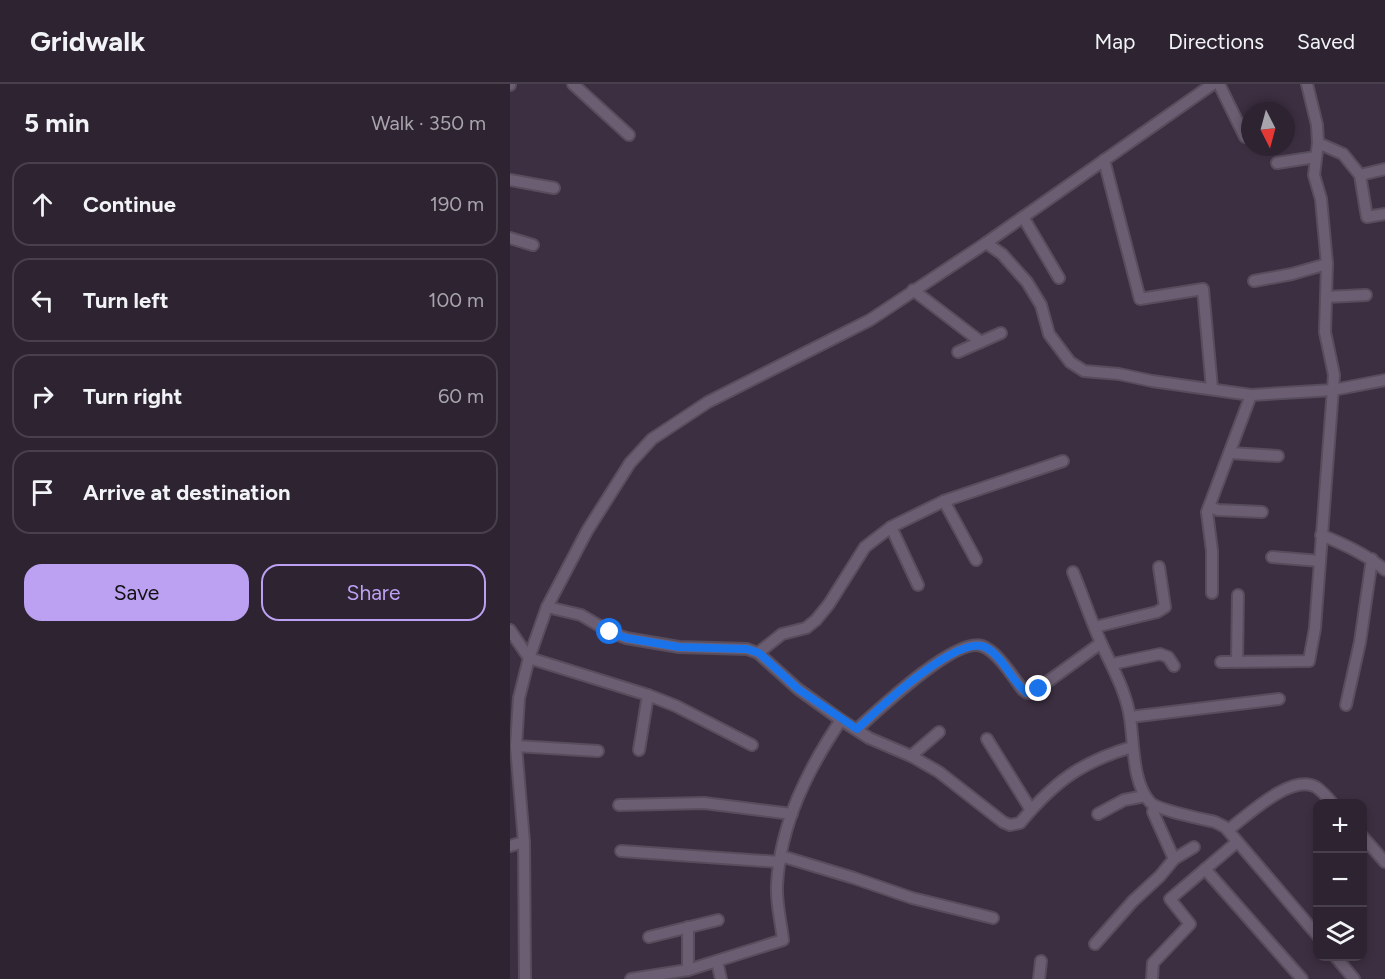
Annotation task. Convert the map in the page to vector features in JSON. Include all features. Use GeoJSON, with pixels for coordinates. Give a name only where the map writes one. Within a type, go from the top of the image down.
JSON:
{"type":"FeatureCollection","features":[{"type":"Feature","properties":{"kind":"street"},"geometry":{"type":"LineString","coordinates":[[573,84],[629,135]]}},
{"type":"Feature","properties":{"kind":"street"},"geometry":{"type":"LineString","coordinates":[[525,979],[524,842],[513,773],[516,746],[515,698],[547,608],[577,549],[630,463],[652,439],[716,397],[870,320],[986,243],[1213,84]]}},
{"type":"Feature","properties":{"kind":"street"},"geometry":{"type":"LineString","coordinates":[[1219,84],[1241,129]]}},
{"type":"Feature","properties":{"kind":"street"},"geometry":{"type":"LineString","coordinates":[[1221,662],[1309,661],[1315,628],[1334,375],[1325,332],[1327,264],[1321,199],[1314,175],[1318,143],[1313,105],[1307,84]]}},
{"type":"Feature","properties":{"kind":"street"},"geometry":{"type":"LineString","coordinates":[[1318,143],[1343,154],[1360,175],[1367,217],[1385,214]]}},
{"type":"Feature","properties":{"kind":"street"},"geometry":{"type":"LineString","coordinates":[[1278,163],[1316,157]]}},
{"type":"Feature","properties":{"kind":"street"},"geometry":{"type":"LineString","coordinates":[[1104,160],[1140,298],[1203,289],[1212,389]]}},
{"type":"Feature","properties":{"kind":"street"},"geometry":{"type":"LineString","coordinates":[[1360,175],[1385,169]]}},
{"type":"Feature","properties":{"kind":"street"},"geometry":{"type":"LineString","coordinates":[[510,180],[554,188]]}},
{"type":"Feature","properties":{"kind":"street"},"geometry":{"type":"LineString","coordinates":[[1023,217],[1059,278]]}},
{"type":"Feature","properties":{"kind":"street"},"geometry":{"type":"LineString","coordinates":[[510,238],[533,245]]}},
{"type":"Feature","properties":{"kind":"street"},"geometry":{"type":"LineString","coordinates":[[986,243],[1002,254],[1027,282],[1041,305],[1049,334],[1076,368],[1084,371],[1119,374],[1251,395],[1333,390],[1385,380]]}},
{"type":"Feature","properties":{"kind":"street"},"geometry":{"type":"LineString","coordinates":[[1254,281],[1292,274],[1327,264]]}},
{"type":"Feature","properties":{"kind":"street"},"geometry":{"type":"LineString","coordinates":[[913,290],[981,342]]}},
{"type":"Feature","properties":{"kind":"street"},"geometry":{"type":"LineString","coordinates":[[1326,297],[1366,295]]}},
{"type":"Feature","properties":{"kind":"street"},"geometry":{"type":"LineString","coordinates":[[958,352],[1001,333]]}},
{"type":"Feature","properties":{"kind":"street"},"geometry":{"type":"LineString","coordinates":[[1212,593],[1212,551],[1207,512],[1251,395]]}},
{"type":"Feature","properties":{"kind":"street"},"geometry":{"type":"LineString","coordinates":[[1230,453],[1278,456]]}},
{"type":"Feature","properties":{"kind":"street"},"geometry":{"type":"LineString","coordinates":[[759,653],[782,634],[806,628],[816,620],[829,604],[865,547],[891,527],[944,501],[1063,461]]}},
{"type":"Feature","properties":{"kind":"street"},"geometry":{"type":"LineString","coordinates":[[944,501],[976,560]]}},
{"type":"Feature","properties":{"kind":"street"},"geometry":{"type":"LineString","coordinates":[[1209,507],[1218,510],[1262,512]]}},
{"type":"Feature","properties":{"kind":"street"},"geometry":{"type":"LineString","coordinates":[[891,527],[918,585]]}},
{"type":"Feature","properties":{"kind":"street"},"geometry":{"type":"LineString","coordinates":[[1321,535],[1372,559],[1385,570]]}},
{"type":"Feature","properties":{"kind":"street"},"geometry":{"type":"LineString","coordinates":[[1272,557],[1320,561]]}},
{"type":"Feature","properties":{"kind":"street"},"geometry":{"type":"LineString","coordinates":[[1346,705],[1372,559]]}},
{"type":"Feature","properties":{"kind":"street"},"geometry":{"type":"LineString","coordinates":[[1095,627],[1157,612],[1165,607],[1159,567]]}},
{"type":"Feature","properties":{"kind":"street"},"geometry":{"type":"LineString","coordinates":[[1073,572],[1101,644],[1125,693],[1130,717],[1132,747],[1138,777],[1145,796],[1154,806],[1215,822],[1228,830],[1313,931]]}},
{"type":"Feature","properties":{"kind":"street"},"geometry":{"type":"LineString","coordinates":[[1237,662],[1238,595]]}},
{"type":"Feature","properties":{"kind":"street"},"geometry":{"type":"LineString","coordinates":[[547,608],[581,615],[610,632],[626,638],[679,647],[747,649],[759,653],[798,689],[841,720],[869,738],[911,756],[951,779],[1003,822],[1010,825],[1020,824],[1054,787],[1077,769],[1100,757],[1132,747]]}},
{"type":"Feature","properties":{"kind":"street"},"geometry":{"type":"LineString","coordinates":[[510,630],[529,658],[648,695],[676,706],[752,745]]}},
{"type":"Feature","properties":{"kind":"street"},"geometry":{"type":"LineString","coordinates":[[857,729],[929,668],[958,651],[976,644],[985,646],[992,652],[1023,690],[1032,693],[1101,644]]}},
{"type":"Feature","properties":{"kind":"street"},"geometry":{"type":"LineString","coordinates":[[1112,664],[1160,654],[1168,657],[1174,666]]}},
{"type":"Feature","properties":{"kind":"street"},"geometry":{"type":"LineString","coordinates":[[639,750],[648,695]]}},
{"type":"Feature","properties":{"kind":"street"},"geometry":{"type":"LineString","coordinates":[[1130,717],[1279,699]]}},
{"type":"Feature","properties":{"kind":"street"},"geometry":{"type":"LineString","coordinates":[[631,979],[674,976],[783,940],[777,886],[780,859],[801,788],[813,764],[841,720]]}},
{"type":"Feature","properties":{"kind":"street"},"geometry":{"type":"LineString","coordinates":[[911,756],[939,732]]}},
{"type":"Feature","properties":{"kind":"street"},"geometry":{"type":"LineString","coordinates":[[987,739],[1031,810]]}},
{"type":"Feature","properties":{"kind":"street"},"geometry":{"type":"LineString","coordinates":[[516,746],[598,751]]}},
{"type":"Feature","properties":{"kind":"street"},"geometry":{"type":"LineString","coordinates":[[1228,830],[1289,787],[1307,785],[1317,788],[1328,799]]}},
{"type":"Feature","properties":{"kind":"street"},"geometry":{"type":"LineString","coordinates":[[1098,814],[1124,800],[1145,796]]}},
{"type":"Feature","properties":{"kind":"street"},"geometry":{"type":"LineString","coordinates":[[620,805],[704,803],[792,814]]}},
{"type":"Feature","properties":{"kind":"street"},"geometry":{"type":"LineString","coordinates":[[1154,806],[1153,812],[1174,860]]}},
{"type":"Feature","properties":{"kind":"street"},"geometry":{"type":"LineString","coordinates":[[510,846],[524,842]]}},
{"type":"Feature","properties":{"kind":"street"},"geometry":{"type":"LineString","coordinates":[[1152,979],[1153,963],[1190,924],[1170,899],[1237,842]]}},
{"type":"Feature","properties":{"kind":"street"},"geometry":{"type":"LineString","coordinates":[[1367,842],[1385,862]]}},
{"type":"Feature","properties":{"kind":"street"},"geometry":{"type":"LineString","coordinates":[[1095,944],[1174,860],[1194,847]]}},
{"type":"Feature","properties":{"kind":"street"},"geometry":{"type":"LineString","coordinates":[[621,851],[780,859],[854,878],[912,898],[993,918]]}},
{"type":"Feature","properties":{"kind":"street"},"geometry":{"type":"LineString","coordinates":[[1205,869],[1302,979]]}},
{"type":"Feature","properties":{"kind":"street"},"geometry":{"type":"LineString","coordinates":[[649,937],[718,920]]}},
{"type":"Feature","properties":{"kind":"street"},"geometry":{"type":"LineString","coordinates":[[688,927],[688,970]]}},
{"type":"Feature","properties":{"kind":"street"},"geometry":{"type":"LineString","coordinates":[[1039,979],[1041,961]]}},
{"type":"Feature","properties":{"kind":"street"},"geometry":{"type":"LineString","coordinates":[[1338,961],[1354,979]]}},
{"type":"Feature","properties":{"kind":"street"},"geometry":{"type":"LineString","coordinates":[[717,962],[721,979]]}},
{"type":"Feature","properties":{"kind":"route"},"geometry":{"type":"LineString","coordinates":[[610,632],[626,638],[679,647],[747,649],[759,653],[798,689],[857,729],[929,668],[958,651],[976,644],[985,646],[992,652],[1027,693],[1039,689]]}}]}
